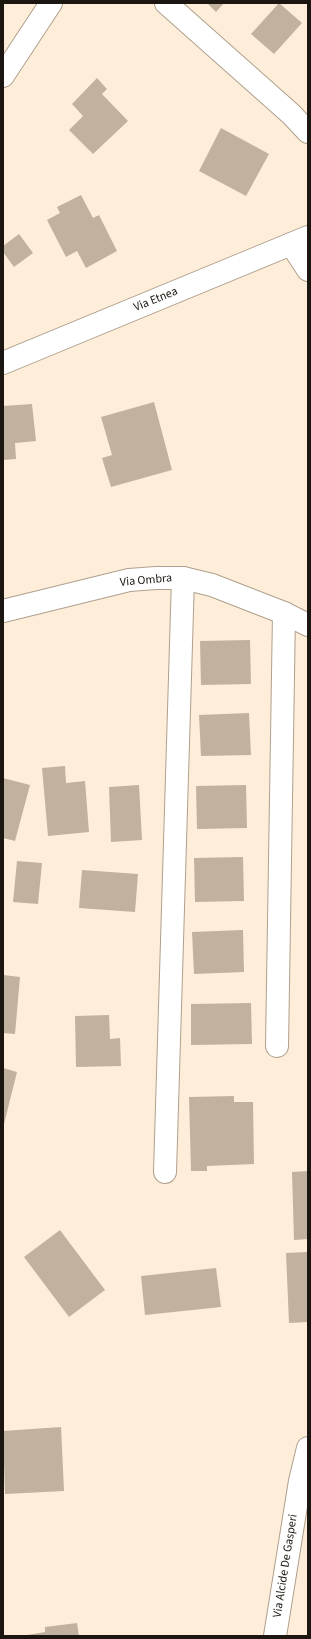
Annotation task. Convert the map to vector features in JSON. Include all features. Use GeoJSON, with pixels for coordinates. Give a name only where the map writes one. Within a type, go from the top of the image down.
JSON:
{"type":"FeatureCollection","features":[{"type":"Feature","properties":{"kind":"main road"},"geometry":{"type":"LineString","coordinates":[[3,76],[51,3]]}},
{"type":"Feature","properties":{"kind":"main road"},"geometry":{"type":"LineString","coordinates":[[166,3],[291,114],[308,132]]}},
{"type":"Feature","properties":{"kind":"main road"},"geometry":{"type":"LineString","coordinates":[[300,241],[308,270]]}},
{"type":"Feature","properties":{"kind":"main road","name":"Via Etnea"},"geometry":{"type":"LineString","coordinates":[[3,363],[300,241]]}},
{"type":"Feature","properties":{"kind":"main road"},"geometry":{"type":"LineString","coordinates":[[165,1172],[183,578]]}},
{"type":"Feature","properties":{"kind":"main road","name":"Via Ombra"},"geometry":{"type":"LineString","coordinates":[[3,611],[129,580],[183,578],[212,585],[284,613],[308,625]]}},
{"type":"Feature","properties":{"kind":"main road"},"geometry":{"type":"LineString","coordinates":[[277,1046],[284,613]]}},
{"type":"Feature","properties":{"kind":"main road","name":"Via Alcide De Gasperi"},"geometry":{"type":"LineString","coordinates":[[275,1636],[304,1480],[308,1448]]}},
{"type":"Feature","properties":{"kind":"building"},"geometry":{"type":"Polygon","coordinates":[[[207,3],[224,3],[216,12],[207,3]]]}},
{"type":"Feature","properties":{"kind":"building"},"geometry":{"type":"Polygon","coordinates":[[[279,3],[302,23],[274,54],[251,34],[279,3]]]}},
{"type":"Feature","properties":{"kind":"building"},"geometry":{"type":"Polygon","coordinates":[[[97,78],[107,89],[102,94],[128,121],[93,154],[69,130],[83,116],[72,104],[97,78]]]}},
{"type":"Feature","properties":{"kind":"building"},"geometry":{"type":"Polygon","coordinates":[[[221,128],[269,154],[246,196],[199,171],[221,128]]]}},
{"type":"Feature","properties":{"kind":"building"},"geometry":{"type":"Polygon","coordinates":[[[81,195],[93,218],[99,215],[117,251],[86,268],[77,251],[66,257],[47,220],[60,213],[57,207],[81,195]]]}},
{"type":"Feature","properties":{"kind":"building"},"geometry":{"type":"Polygon","coordinates":[[[19,234],[33,253],[14,267],[3,252],[3,246],[19,234]]]}},
{"type":"Feature","properties":{"kind":"building"},"geometry":{"type":"Polygon","coordinates":[[[154,402],[172,470],[111,487],[102,458],[112,455],[101,417],[154,402]]]}},
{"type":"Feature","properties":{"kind":"building"},"geometry":{"type":"Polygon","coordinates":[[[32,404],[36,441],[15,443],[16,459],[3,460],[3,406],[32,404]]]}},
{"type":"Feature","properties":{"kind":"building"},"geometry":{"type":"Polygon","coordinates":[[[250,640],[251,684],[201,685],[200,641],[250,640]]]}},
{"type":"Feature","properties":{"kind":"building"},"geometry":{"type":"Polygon","coordinates":[[[249,713],[251,755],[201,756],[199,715],[249,713]]]}},
{"type":"Feature","properties":{"kind":"building"},"geometry":{"type":"Polygon","coordinates":[[[65,766],[66,783],[85,781],[89,832],[48,836],[42,768],[65,766]]]}},
{"type":"Feature","properties":{"kind":"building"},"geometry":{"type":"Polygon","coordinates":[[[3,778],[30,785],[15,841],[3,838],[3,778]]]}},
{"type":"Feature","properties":{"kind":"building"},"geometry":{"type":"Polygon","coordinates":[[[139,785],[142,840],[111,842],[109,787],[139,785]]]}},
{"type":"Feature","properties":{"kind":"building"},"geometry":{"type":"Polygon","coordinates":[[[246,785],[247,828],[197,829],[196,786],[246,785]]]}},
{"type":"Feature","properties":{"kind":"building"},"geometry":{"type":"Polygon","coordinates":[[[243,857],[244,901],[195,902],[194,858],[243,857]]]}},
{"type":"Feature","properties":{"kind":"building"},"geometry":{"type":"Polygon","coordinates":[[[17,861],[42,863],[38,904],[13,902],[17,861]]]}},
{"type":"Feature","properties":{"kind":"building"},"geometry":{"type":"Polygon","coordinates":[[[82,870],[138,874],[135,912],[79,908],[82,870]]]}},
{"type":"Feature","properties":{"kind":"building"},"geometry":{"type":"Polygon","coordinates":[[[243,930],[244,972],[194,974],[192,932],[243,930]]]}},
{"type":"Feature","properties":{"kind":"building"},"geometry":{"type":"Polygon","coordinates":[[[3,975],[20,977],[15,1034],[3,1033],[3,975]]]}},
{"type":"Feature","properties":{"kind":"building"},"geometry":{"type":"Polygon","coordinates":[[[251,1003],[252,1044],[191,1045],[191,1004],[251,1003]]]}},
{"type":"Feature","properties":{"kind":"building"},"geometry":{"type":"Polygon","coordinates":[[[109,1015],[110,1039],[120,1038],[121,1066],[76,1067],[75,1016],[109,1015]]]}},
{"type":"Feature","properties":{"kind":"building"},"geometry":{"type":"Polygon","coordinates":[[[3,1068],[17,1072],[4,1124],[3,1124],[3,1068]]]}},
{"type":"Feature","properties":{"kind":"building"},"geometry":{"type":"Polygon","coordinates":[[[234,1096],[234,1102],[253,1102],[254,1164],[207,1166],[207,1171],[191,1171],[189,1097],[234,1096]]]}},
{"type":"Feature","properties":{"kind":"building"},"geometry":{"type":"Polygon","coordinates":[[[308,1171],[308,1239],[294,1240],[292,1172],[308,1171]]]}},
{"type":"Feature","properties":{"kind":"building"},"geometry":{"type":"Polygon","coordinates":[[[60,1230],[105,1290],[69,1317],[24,1257],[60,1230]]]}},
{"type":"Feature","properties":{"kind":"building"},"geometry":{"type":"Polygon","coordinates":[[[308,1252],[308,1322],[289,1323],[286,1253],[308,1252]]]}},
{"type":"Feature","properties":{"kind":"building"},"geometry":{"type":"Polygon","coordinates":[[[216,1268],[221,1307],[145,1315],[141,1276],[216,1268]]]}},
{"type":"Feature","properties":{"kind":"building"},"geometry":{"type":"Polygon","coordinates":[[[61,1427],[64,1491],[5,1494],[3,1431],[61,1427]]]}},
{"type":"Feature","properties":{"kind":"building"},"geometry":{"type":"Polygon","coordinates":[[[77,1623],[79,1636],[21,1636],[45,1632],[45,1627],[77,1623]]]}}]}
